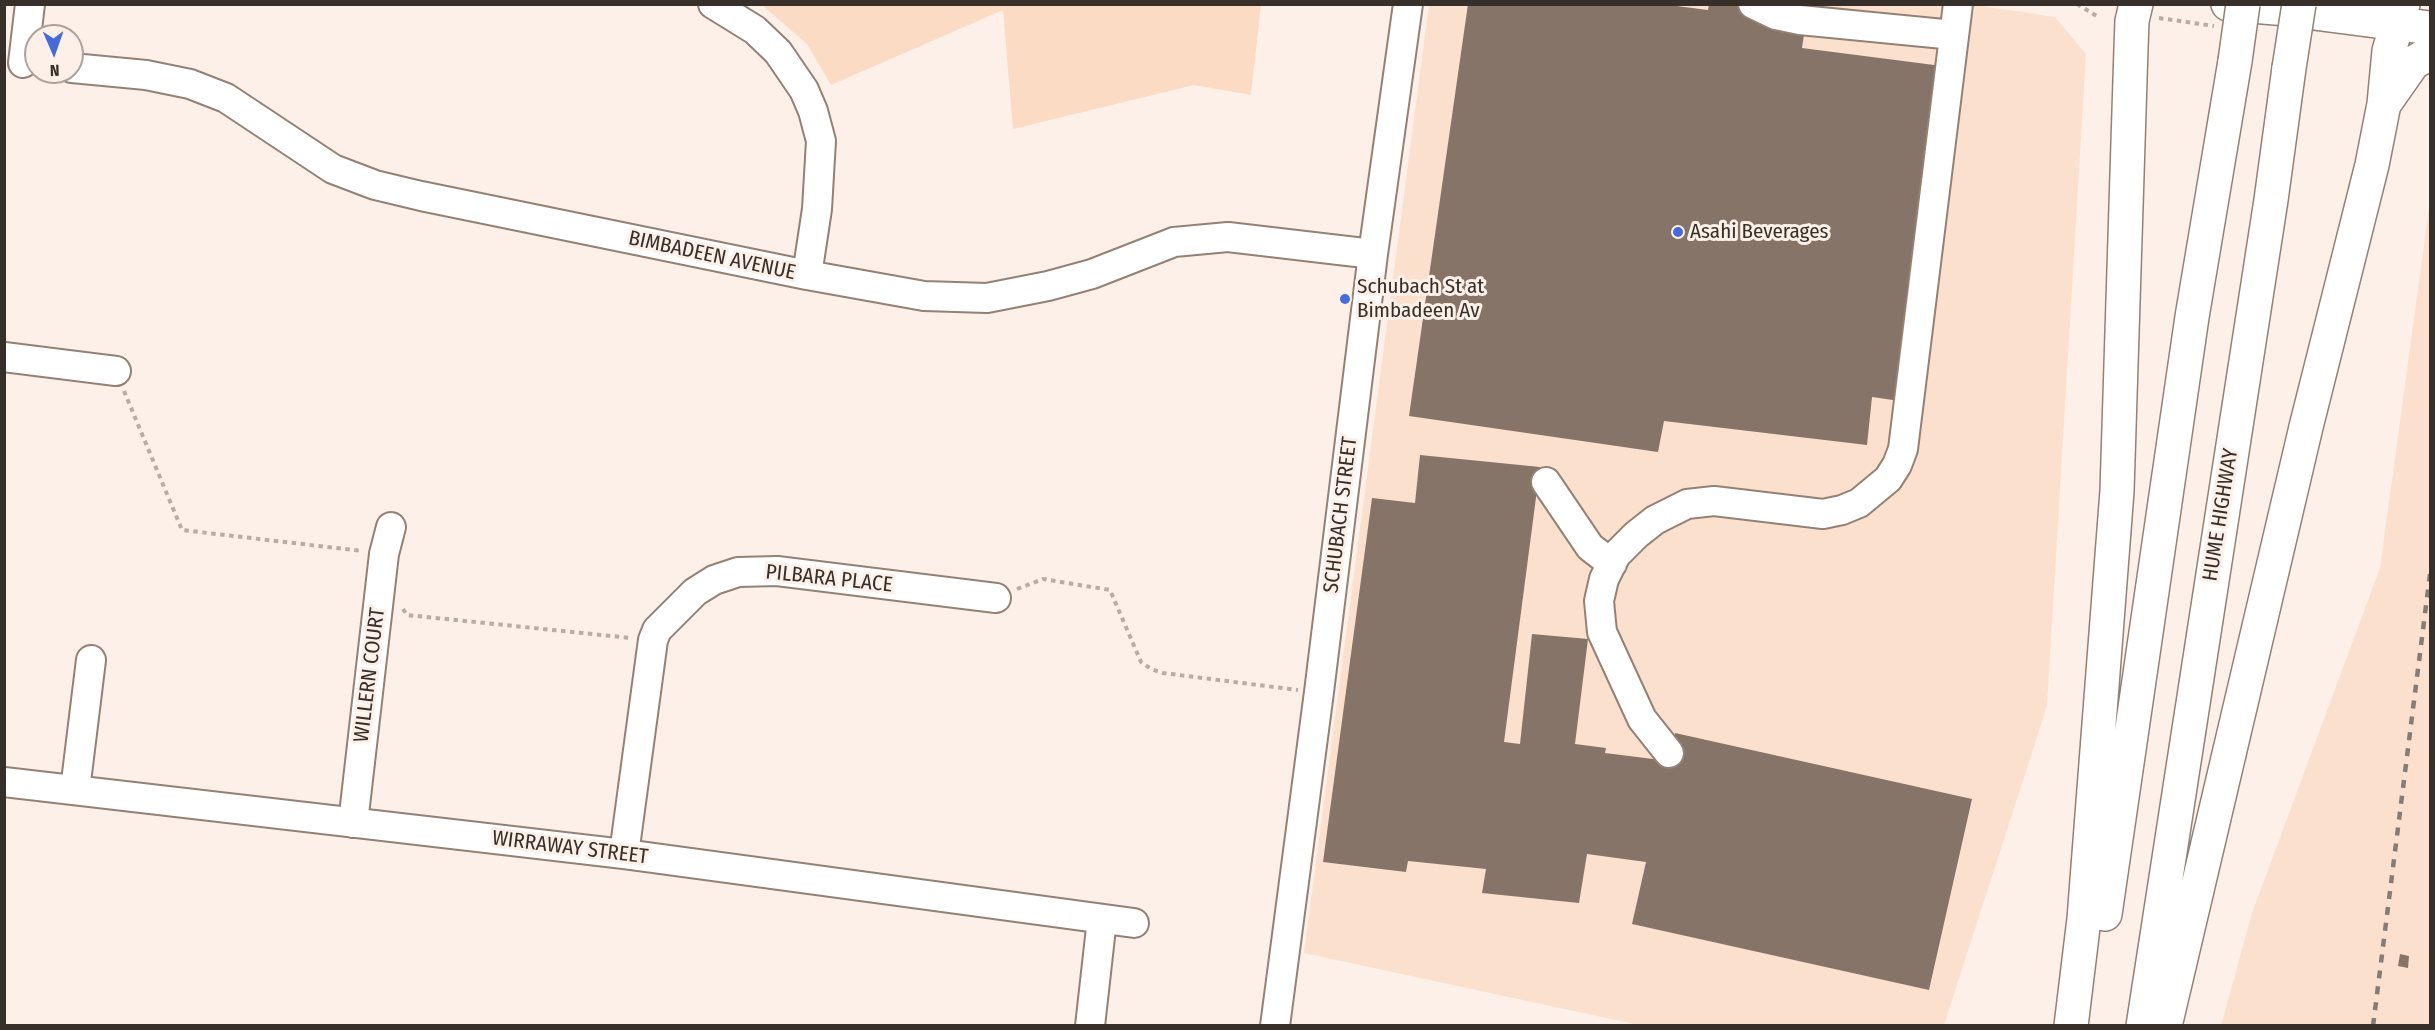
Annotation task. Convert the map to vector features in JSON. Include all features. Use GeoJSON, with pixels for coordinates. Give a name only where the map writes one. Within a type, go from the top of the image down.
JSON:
{"type":"FeatureCollection","features":[{"type":"Feature","properties":{"kind":"main road"},"geometry":{"type":"LineString","coordinates":[[2071,1026],[2084,919],[2116,503],[2132,21],[2136,4]]}},
{"type":"Feature","properties":{"kind":"main road"},"geometry":{"type":"LineString","coordinates":[[2228,4],[2401,15],[2430,28]]}},
{"type":"Feature","properties":{"kind":"main road"},"geometry":{"type":"LineString","coordinates":[[2088,1026],[2192,317],[2243,4]]}},
{"type":"Feature","properties":{"kind":"main road","name":"HUME HIGHWAY"},"geometry":{"type":"LineString","coordinates":[[2144,1026],[2299,4]]}},
{"type":"Feature","properties":{"kind":"main road"},"geometry":{"type":"LineString","coordinates":[[2165,1026],[2306,427],[2372,165],[2384,104],[2390,51],[2401,15]]}},
{"type":"Feature","properties":{"kind":"main road"},"geometry":{"type":"LineString","coordinates":[[2384,104],[2413,63],[2430,53]]}},
{"type":"Feature","properties":{"kind":"street"},"geometry":{"type":"LineString","coordinates":[[21,63],[30,4]]}},
{"type":"Feature","properties":{"kind":"street"},"geometry":{"type":"LineString","coordinates":[[713,4],[755,30],[778,52],[804,90],[813,111],[821,141],[817,209],[807,275]]}},
{"type":"Feature","properties":{"kind":"street","name":"SCHUBACH STREET"},"geometry":{"type":"LineString","coordinates":[[1275,1026],[1373,254],[1408,4]]}},
{"type":"Feature","properties":{"kind":"street"},"geometry":{"type":"LineString","coordinates":[[1753,4],[1776,15],[1800,20],[1954,36]]}},
{"type":"Feature","properties":{"kind":"street"},"geometry":{"type":"LineString","coordinates":[[1669,753],[1642,719],[1602,632],[1599,601],[1604,579],[1616,555],[1636,535],[1654,520],[1687,504],[1714,501],[1823,514],[1859,502],[1888,479],[1898,465],[1903,449],[1958,4]]}},
{"type":"Feature","properties":{"kind":"street","name":"BIMBADEEN AVENUE"},"geometry":{"type":"LineString","coordinates":[[84,69],[146,75],[190,84],[217,94],[333,169],[375,185],[807,275],[924,296],[987,298],[1048,286],[1092,274],[1174,242],[1228,237],[1373,254]]}},
{"type":"Feature","properties":{"kind":"street"},"geometry":{"type":"LineString","coordinates":[[4,357],[116,371]]}},
{"type":"Feature","properties":{"kind":"street"},"geometry":{"type":"LineString","coordinates":[[1546,482],[1590,547],[1612,564]]}},
{"type":"Feature","properties":{"kind":"street","name":"WILLERN COURT"},"geometry":{"type":"LineString","coordinates":[[353,823],[382,567],[392,527]]}},
{"type":"Feature","properties":{"kind":"street","name":"PILBARA PLACE"},"geometry":{"type":"LineString","coordinates":[[624,854],[653,640],[657,630],[695,592],[714,580],[738,572],[777,571],[996,598]]}},
{"type":"Feature","properties":{"kind":"street"},"geometry":{"type":"LineString","coordinates":[[75,790],[91,660]]}},
{"type":"Feature","properties":{"kind":"street","name":"WIRRAWAY STREET"},"geometry":{"type":"LineString","coordinates":[[4,782],[624,854],[1134,923]]}},
{"type":"Feature","properties":{"kind":"street"},"geometry":{"type":"LineString","coordinates":[[1090,1026],[1102,919]]}},
{"type":"Feature","properties":{"kind":"path"},"geometry":{"type":"LineString","coordinates":[[2077,4],[2100,18]]}},
{"type":"Feature","properties":{"kind":"path"},"geometry":{"type":"LineString","coordinates":[[116,371],[182,530],[382,567],[407,615],[653,640]]}},
{"type":"Feature","properties":{"kind":"path"},"geometry":{"type":"LineString","coordinates":[[996,598],[1043,579],[1110,590],[1141,662],[1151,669],[1163,673],[1319,692]]}},
{"type":"Feature","properties":{"kind":"shaded area"},"geometry":{"type":"Polygon","coordinates":[[[1968,4],[2055,17],[2086,54],[2047,706],[1944,1025],[1639,1025],[1304,953],[1429,5],[1968,4]]]}},
{"type":"Feature","properties":{"kind":"shaded area"},"geometry":{"type":"Polygon","coordinates":[[[762,5],[1261,5],[1251,95],[1194,85],[1013,129],[1003,10],[831,85],[807,44],[762,5]]]}},
{"type":"Feature","properties":{"kind":"shaded area"},"geometry":{"type":"Polygon","coordinates":[[[2430,201],[2430,1025],[2221,1026],[2252,913],[2380,568],[2430,201]]]}},
{"type":"Feature","properties":{"kind":"building","name":"Asahi Beverages"},"geometry":{"type":"Polygon","coordinates":[[[1468,4],[1661,4],[1708,10],[1709,4],[1734,4],[1805,28],[1802,48],[1942,66],[1900,401],[1872,397],[1867,445],[1664,421],[1658,452],[1409,416],[1468,4]]]}},
{"type":"Feature","properties":{"kind":"building"},"geometry":{"type":"Polygon","coordinates":[[[1420,455],[1540,467],[1504,742],[1520,744],[1532,634],[1588,639],[1575,744],[1606,748],[1605,753],[1669,761],[1675,733],[1972,799],[1929,990],[1632,924],[1646,862],[1587,854],[1579,903],[1482,893],[1486,869],[1408,861],[1406,872],[1323,862],[1372,498],[1415,503],[1420,455]]]}},
{"type":"Feature","properties":{"kind":"building"},"geometry":{"type":"Polygon","coordinates":[[[2400,954],[2409,956],[2408,968],[2398,966],[2400,954]]]}},
{"type":"Feature","properties":{"kind":"railway"},"geometry":{"type":"LineString","coordinates":[[2373,1026],[2430,574]]}},
{"type":"Feature","properties":{"kind":"place","name":"Asahi Beverages"},"geometry":{"type":"Point","coordinates":[1678,232]}},
{"type":"Feature","properties":{"kind":"place","name":"Schubach St at Bimbadeen Av"},"geometry":{"type":"Point","coordinates":[1345,299]}}]}
